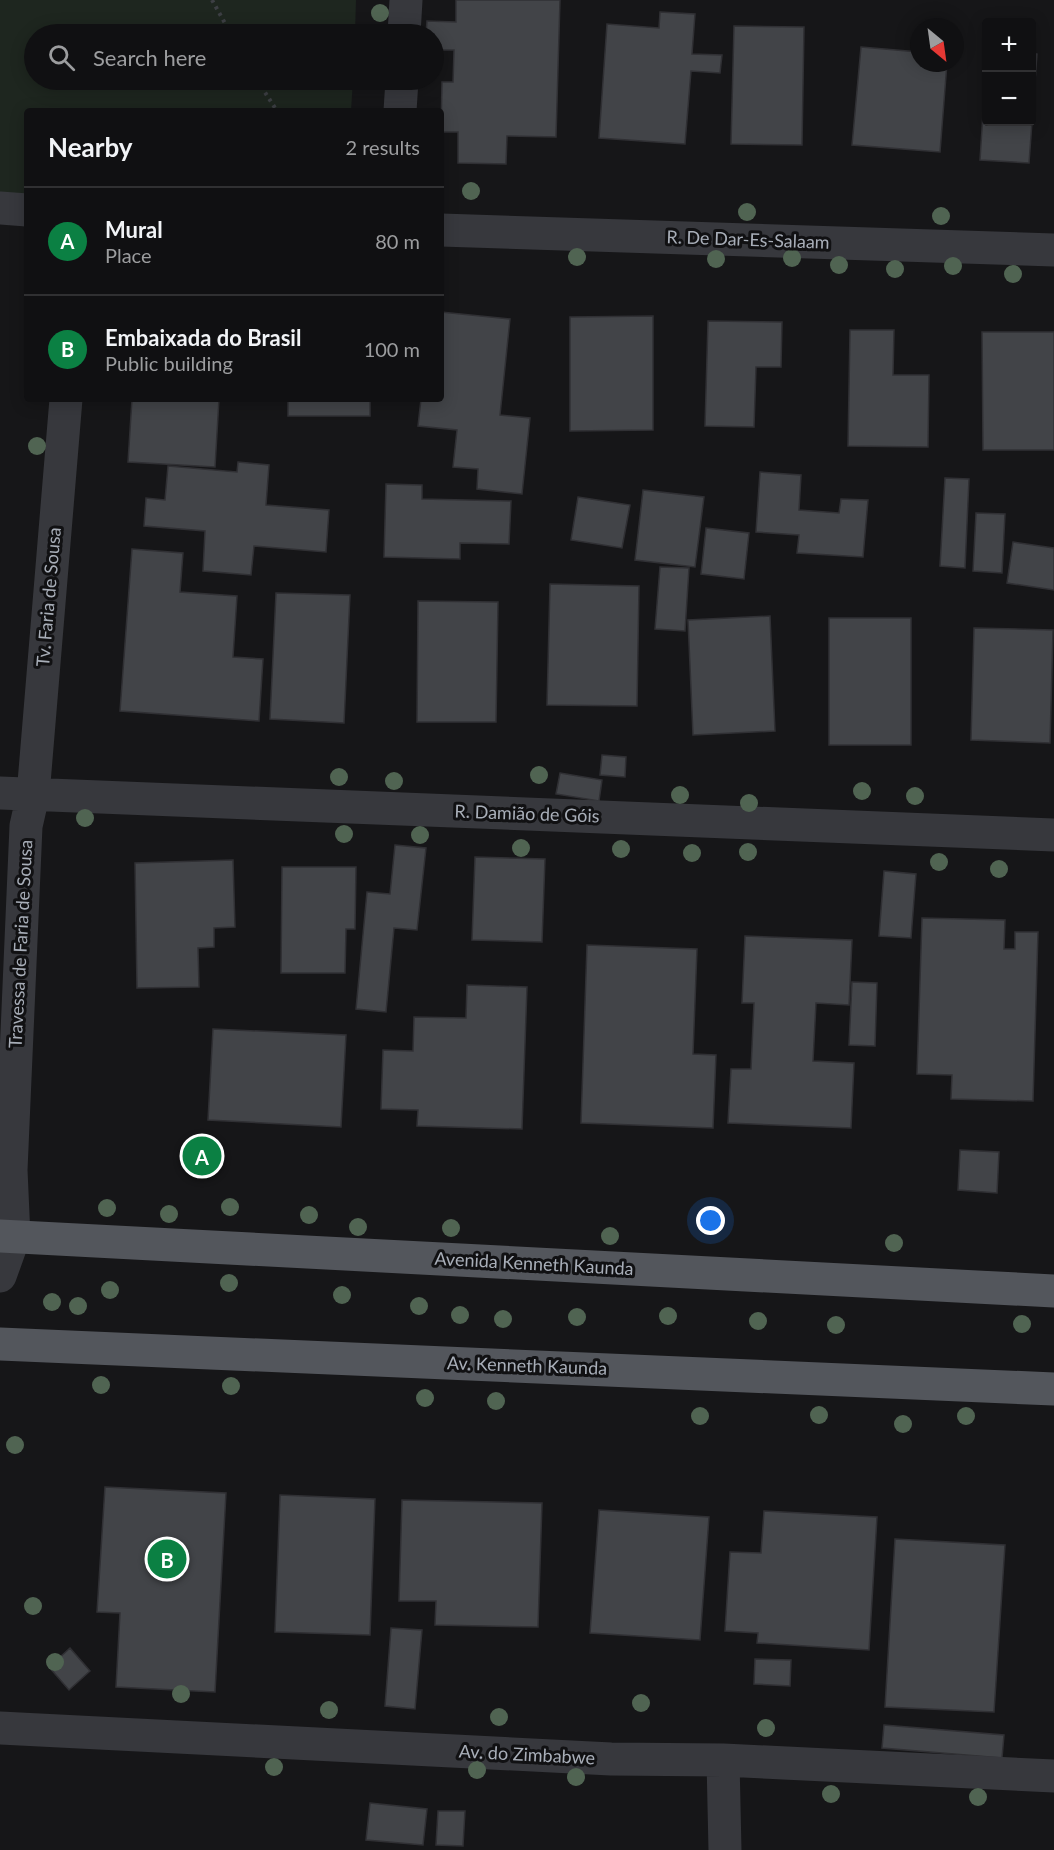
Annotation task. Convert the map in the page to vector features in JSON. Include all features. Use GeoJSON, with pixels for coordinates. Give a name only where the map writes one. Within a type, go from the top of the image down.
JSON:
{"type":"FeatureCollection","features":[{"type":"Feature","properties":{"kind":"main road","name":"Avenida Kenneth Kaunda"},"geometry":{"type":"LineString","coordinates":[[7,1236],[1054,1290]]}},
{"type":"Feature","properties":{"kind":"main road","name":"Av. Kenneth Kaunda"},"geometry":{"type":"LineString","coordinates":[[0,1344],[1054,1389]]}},
{"type":"Feature","properties":{"kind":"street"},"geometry":{"type":"LineString","coordinates":[[405,24],[406,0]]}},
{"type":"Feature","properties":{"kind":"street"},"geometry":{"type":"LineString","coordinates":[[400,108],[401,90]]}},
{"type":"Feature","properties":{"kind":"street"},"geometry":{"type":"LineString","coordinates":[[0,208],[24,210]]}},
{"type":"Feature","properties":{"kind":"street","name":"R. De Dar-Es-Salaam"},"geometry":{"type":"LineString","coordinates":[[444,230],[1054,250]]}},
{"type":"Feature","properties":{"kind":"street","name":"Tv. Faria de Sousa"},"geometry":{"type":"LineString","coordinates":[[33,795],[66,402]]}},
{"type":"Feature","properties":{"kind":"street","name":"R. Damião de Góis"},"geometry":{"type":"LineString","coordinates":[[0,793],[1054,835]]}},
{"type":"Feature","properties":{"kind":"street","name":"Travessa de Faria de Sousa"},"geometry":{"type":"LineString","coordinates":[[7,1236],[26,826],[33,795]]}},
{"type":"Feature","properties":{"kind":"street"},"geometry":{"type":"LineString","coordinates":[[0,1276],[7,1236]]}},
{"type":"Feature","properties":{"kind":"street","name":"Av. do Zimbabwe"},"geometry":{"type":"LineString","coordinates":[[0,1728],[610,1759],[723,1760],[1054,1776]]}},
{"type":"Feature","properties":{"kind":"street"},"geometry":{"type":"LineString","coordinates":[[723,1760],[724,1850]]}},
{"type":"Feature","properties":{"kind":"path"},"geometry":{"type":"LineString","coordinates":[[212,0],[225,24]]}},
{"type":"Feature","properties":{"kind":"path"},"geometry":{"type":"LineString","coordinates":[[263,90],[275,108]]}},
{"type":"Feature","properties":{"kind":"shaded area"},"geometry":{"type":"Polygon","coordinates":[[[0,0],[356,0],[355,24],[24,24],[24,90],[352,90],[351,108],[24,108],[24,208],[0,207],[0,0]]]}},
{"type":"Feature","properties":{"kind":"building"},"geometry":{"type":"Polygon","coordinates":[[[456,0],[560,0],[556,137],[507,136],[506,164],[458,163],[458,132],[444,132],[444,108],[441,108],[444,82],[453,82],[454,50],[444,50],[444,24],[427,24],[427,21],[456,22],[456,0]]]}},
{"type":"Feature","properties":{"kind":"building"},"geometry":{"type":"Polygon","coordinates":[[[660,12],[695,14],[692,54],[722,55],[720,73],[691,71],[685,144],[599,138],[607,24],[659,28],[660,12]]]}},
{"type":"Feature","properties":{"kind":"building"},"geometry":{"type":"Polygon","coordinates":[[[734,26],[804,27],[802,145],[731,144],[734,26]]]}},
{"type":"Feature","properties":{"kind":"building"},"geometry":{"type":"Polygon","coordinates":[[[861,47],[910,51],[910,72],[946,72],[940,152],[852,145],[861,47]]]}},
{"type":"Feature","properties":{"kind":"building"},"geometry":{"type":"Polygon","coordinates":[[[982,126],[1032,126],[1029,163],[980,160],[982,126]]]}},
{"type":"Feature","properties":{"kind":"building"},"geometry":{"type":"Polygon","coordinates":[[[444,312],[510,319],[500,415],[530,418],[522,494],[477,489],[478,469],[453,467],[457,430],[418,426],[421,402],[444,402],[444,312]]]}},
{"type":"Feature","properties":{"kind":"building"},"geometry":{"type":"Polygon","coordinates":[[[653,316],[653,430],[570,431],[570,317],[653,316]]]}},
{"type":"Feature","properties":{"kind":"building"},"geometry":{"type":"Polygon","coordinates":[[[708,321],[782,322],[781,367],[756,367],[754,427],[705,426],[708,321]]]}},
{"type":"Feature","properties":{"kind":"building"},"geometry":{"type":"Polygon","coordinates":[[[850,330],[894,330],[893,375],[929,375],[928,447],[848,446],[850,330]]]}},
{"type":"Feature","properties":{"kind":"building"},"geometry":{"type":"Polygon","coordinates":[[[982,332],[1054,332],[1054,450],[983,450],[982,332]]]}},
{"type":"Feature","properties":{"kind":"building"},"geometry":{"type":"Polygon","coordinates":[[[132,402],[219,402],[215,467],[128,462],[132,402]]]}},
{"type":"Feature","properties":{"kind":"building"},"geometry":{"type":"Polygon","coordinates":[[[288,402],[370,402],[370,416],[288,416],[288,402]]]}},
{"type":"Feature","properties":{"kind":"building"},"geometry":{"type":"Polygon","coordinates":[[[238,462],[269,465],[266,505],[329,510],[326,552],[254,546],[251,575],[203,571],[205,531],[144,526],[146,498],[165,500],[168,466],[237,472],[238,462]]]}},
{"type":"Feature","properties":{"kind":"building"},"geometry":{"type":"Polygon","coordinates":[[[760,472],[801,475],[799,510],[839,513],[841,499],[868,500],[863,557],[797,553],[799,535],[756,532],[760,472]]]}},
{"type":"Feature","properties":{"kind":"building"},"geometry":{"type":"Polygon","coordinates":[[[945,478],[969,479],[965,568],[940,566],[945,478]]]}},
{"type":"Feature","properties":{"kind":"building"},"geometry":{"type":"Polygon","coordinates":[[[386,484],[422,485],[422,499],[511,501],[509,544],[460,543],[460,559],[384,557],[386,484]]]}},
{"type":"Feature","properties":{"kind":"building"},"geometry":{"type":"Polygon","coordinates":[[[643,490],[704,497],[695,567],[635,560],[643,490]]]}},
{"type":"Feature","properties":{"kind":"building"},"geometry":{"type":"Polygon","coordinates":[[[578,497],[630,505],[622,548],[571,540],[578,497]]]}},
{"type":"Feature","properties":{"kind":"building"},"geometry":{"type":"Polygon","coordinates":[[[976,513],[1005,514],[1002,573],[973,571],[976,513]]]}},
{"type":"Feature","properties":{"kind":"building"},"geometry":{"type":"Polygon","coordinates":[[[706,528],[749,533],[744,579],[701,574],[706,528]]]}},
{"type":"Feature","properties":{"kind":"building"},"geometry":{"type":"Polygon","coordinates":[[[1013,542],[1054,548],[1054,590],[1007,583],[1013,542]]]}},
{"type":"Feature","properties":{"kind":"building"},"geometry":{"type":"Polygon","coordinates":[[[132,549],[183,553],[180,592],[237,596],[233,657],[263,659],[259,721],[120,711],[132,549]]]}},
{"type":"Feature","properties":{"kind":"building"},"geometry":{"type":"Polygon","coordinates":[[[660,567],[689,568],[685,631],[655,629],[660,567]]]}},
{"type":"Feature","properties":{"kind":"building"},"geometry":{"type":"Polygon","coordinates":[[[550,584],[639,586],[637,706],[547,705],[550,584]]]}},
{"type":"Feature","properties":{"kind":"building"},"geometry":{"type":"Polygon","coordinates":[[[276,593],[350,595],[344,723],[270,719],[276,593]]]}},
{"type":"Feature","properties":{"kind":"building"},"geometry":{"type":"Polygon","coordinates":[[[418,601],[498,602],[496,722],[417,722],[418,601]]]}},
{"type":"Feature","properties":{"kind":"building"},"geometry":{"type":"Polygon","coordinates":[[[770,616],[775,731],[693,735],[688,620],[770,616]]]}},
{"type":"Feature","properties":{"kind":"building"},"geometry":{"type":"Polygon","coordinates":[[[829,618],[911,618],[911,745],[829,745],[829,618]]]}},
{"type":"Feature","properties":{"kind":"building"},"geometry":{"type":"Polygon","coordinates":[[[974,628],[1053,630],[1050,743],[971,740],[974,628]]]}},
{"type":"Feature","properties":{"kind":"building"},"geometry":{"type":"Polygon","coordinates":[[[602,755],[626,757],[625,777],[600,775],[602,755]]]}},
{"type":"Feature","properties":{"kind":"building"},"geometry":{"type":"Polygon","coordinates":[[[560,773],[602,780],[599,801],[556,794],[560,773]]]}},
{"type":"Feature","properties":{"kind":"building"},"geometry":{"type":"Polygon","coordinates":[[[395,845],[426,848],[417,930],[394,928],[386,1012],[356,1009],[367,892],[390,894],[395,845]]]}},
{"type":"Feature","properties":{"kind":"building"},"geometry":{"type":"Polygon","coordinates":[[[475,857],[545,859],[542,942],[472,940],[475,857]]]}},
{"type":"Feature","properties":{"kind":"building"},"geometry":{"type":"Polygon","coordinates":[[[233,860],[235,927],[214,928],[214,947],[198,948],[199,987],[137,988],[135,863],[233,860]]]}},
{"type":"Feature","properties":{"kind":"building"},"geometry":{"type":"Polygon","coordinates":[[[282,867],[356,867],[355,929],[346,929],[345,973],[281,973],[282,867]]]}},
{"type":"Feature","properties":{"kind":"building"},"geometry":{"type":"Polygon","coordinates":[[[884,871],[916,874],[911,938],[879,936],[884,871]]]}},
{"type":"Feature","properties":{"kind":"building"},"geometry":{"type":"Polygon","coordinates":[[[922,918],[1005,920],[1004,949],[1015,949],[1015,932],[1038,932],[1033,1101],[951,1099],[952,1075],[917,1074],[922,918]]]}},
{"type":"Feature","properties":{"kind":"building"},"geometry":{"type":"Polygon","coordinates":[[[745,936],[852,940],[849,1005],[816,1003],[813,1061],[854,1063],[851,1128],[728,1123],[731,1069],[751,1069],[754,1003],[742,1003],[745,936]]]}},
{"type":"Feature","properties":{"kind":"building"},"geometry":{"type":"Polygon","coordinates":[[[587,945],[697,949],[693,1054],[716,1055],[713,1128],[581,1123],[587,945]]]}},
{"type":"Feature","properties":{"kind":"building"},"geometry":{"type":"Polygon","coordinates":[[[852,982],[877,983],[875,1046],[849,1045],[852,982]]]}},
{"type":"Feature","properties":{"kind":"building"},"geometry":{"type":"Polygon","coordinates":[[[467,985],[527,987],[522,1129],[417,1126],[418,1110],[381,1109],[383,1050],[413,1051],[414,1017],[466,1018],[467,985]]]}},
{"type":"Feature","properties":{"kind":"building"},"geometry":{"type":"Polygon","coordinates":[[[213,1029],[346,1035],[341,1127],[208,1120],[213,1029]]]}},
{"type":"Feature","properties":{"kind":"building"},"geometry":{"type":"Polygon","coordinates":[[[960,1150],[999,1152],[997,1193],[958,1190],[960,1150]]]}},
{"type":"Feature","properties":{"kind":"building"},"geometry":{"type":"Polygon","coordinates":[[[105,1487],[226,1493],[215,1692],[116,1687],[120,1613],[97,1612],[105,1487]]]}},
{"type":"Feature","properties":{"kind":"building"},"geometry":{"type":"Polygon","coordinates":[[[280,1495],[375,1499],[370,1635],[275,1632],[280,1495]]]}},
{"type":"Feature","properties":{"kind":"building"},"geometry":{"type":"Polygon","coordinates":[[[402,1500],[542,1503],[538,1627],[435,1625],[436,1601],[399,1601],[402,1500]]]}},
{"type":"Feature","properties":{"kind":"building"},"geometry":{"type":"Polygon","coordinates":[[[599,1510],[709,1517],[700,1640],[590,1633],[599,1510]]]}},
{"type":"Feature","properties":{"kind":"building"},"geometry":{"type":"Polygon","coordinates":[[[764,1511],[877,1517],[869,1650],[757,1643],[758,1633],[725,1631],[730,1552],[761,1553],[764,1511]]]}},
{"type":"Feature","properties":{"kind":"building"},"geometry":{"type":"Polygon","coordinates":[[[895,1539],[1005,1545],[994,1712],[885,1707],[895,1539]]]}},
{"type":"Feature","properties":{"kind":"building"},"geometry":{"type":"Polygon","coordinates":[[[391,1628],[422,1630],[415,1709],[385,1706],[391,1628]]]}},
{"type":"Feature","properties":{"kind":"building"},"geometry":{"type":"Polygon","coordinates":[[[70,1648],[90,1671],[69,1690],[49,1667],[70,1648]]]}},
{"type":"Feature","properties":{"kind":"building"},"geometry":{"type":"Polygon","coordinates":[[[755,1659],[791,1660],[790,1686],[754,1684],[755,1659]]]}},
{"type":"Feature","properties":{"kind":"building"},"geometry":{"type":"Polygon","coordinates":[[[884,1725],[1004,1735],[1002,1758],[882,1748],[884,1725]]]}},
{"type":"Feature","properties":{"kind":"building"},"geometry":{"type":"Polygon","coordinates":[[[370,1803],[427,1809],[423,1845],[366,1840],[370,1803]]]}},
{"type":"Feature","properties":{"kind":"building"},"geometry":{"type":"Polygon","coordinates":[[[438,1811],[465,1811],[463,1846],[436,1845],[438,1811]]]}},
{"type":"Feature","properties":{"kind":"place","name":"Mural"},"geometry":{"type":"Point","coordinates":[202,1156]}},
{"type":"Feature","properties":{"kind":"place","name":"Embaixada do Brasil"},"geometry":{"type":"Point","coordinates":[167,1559]}}]}
